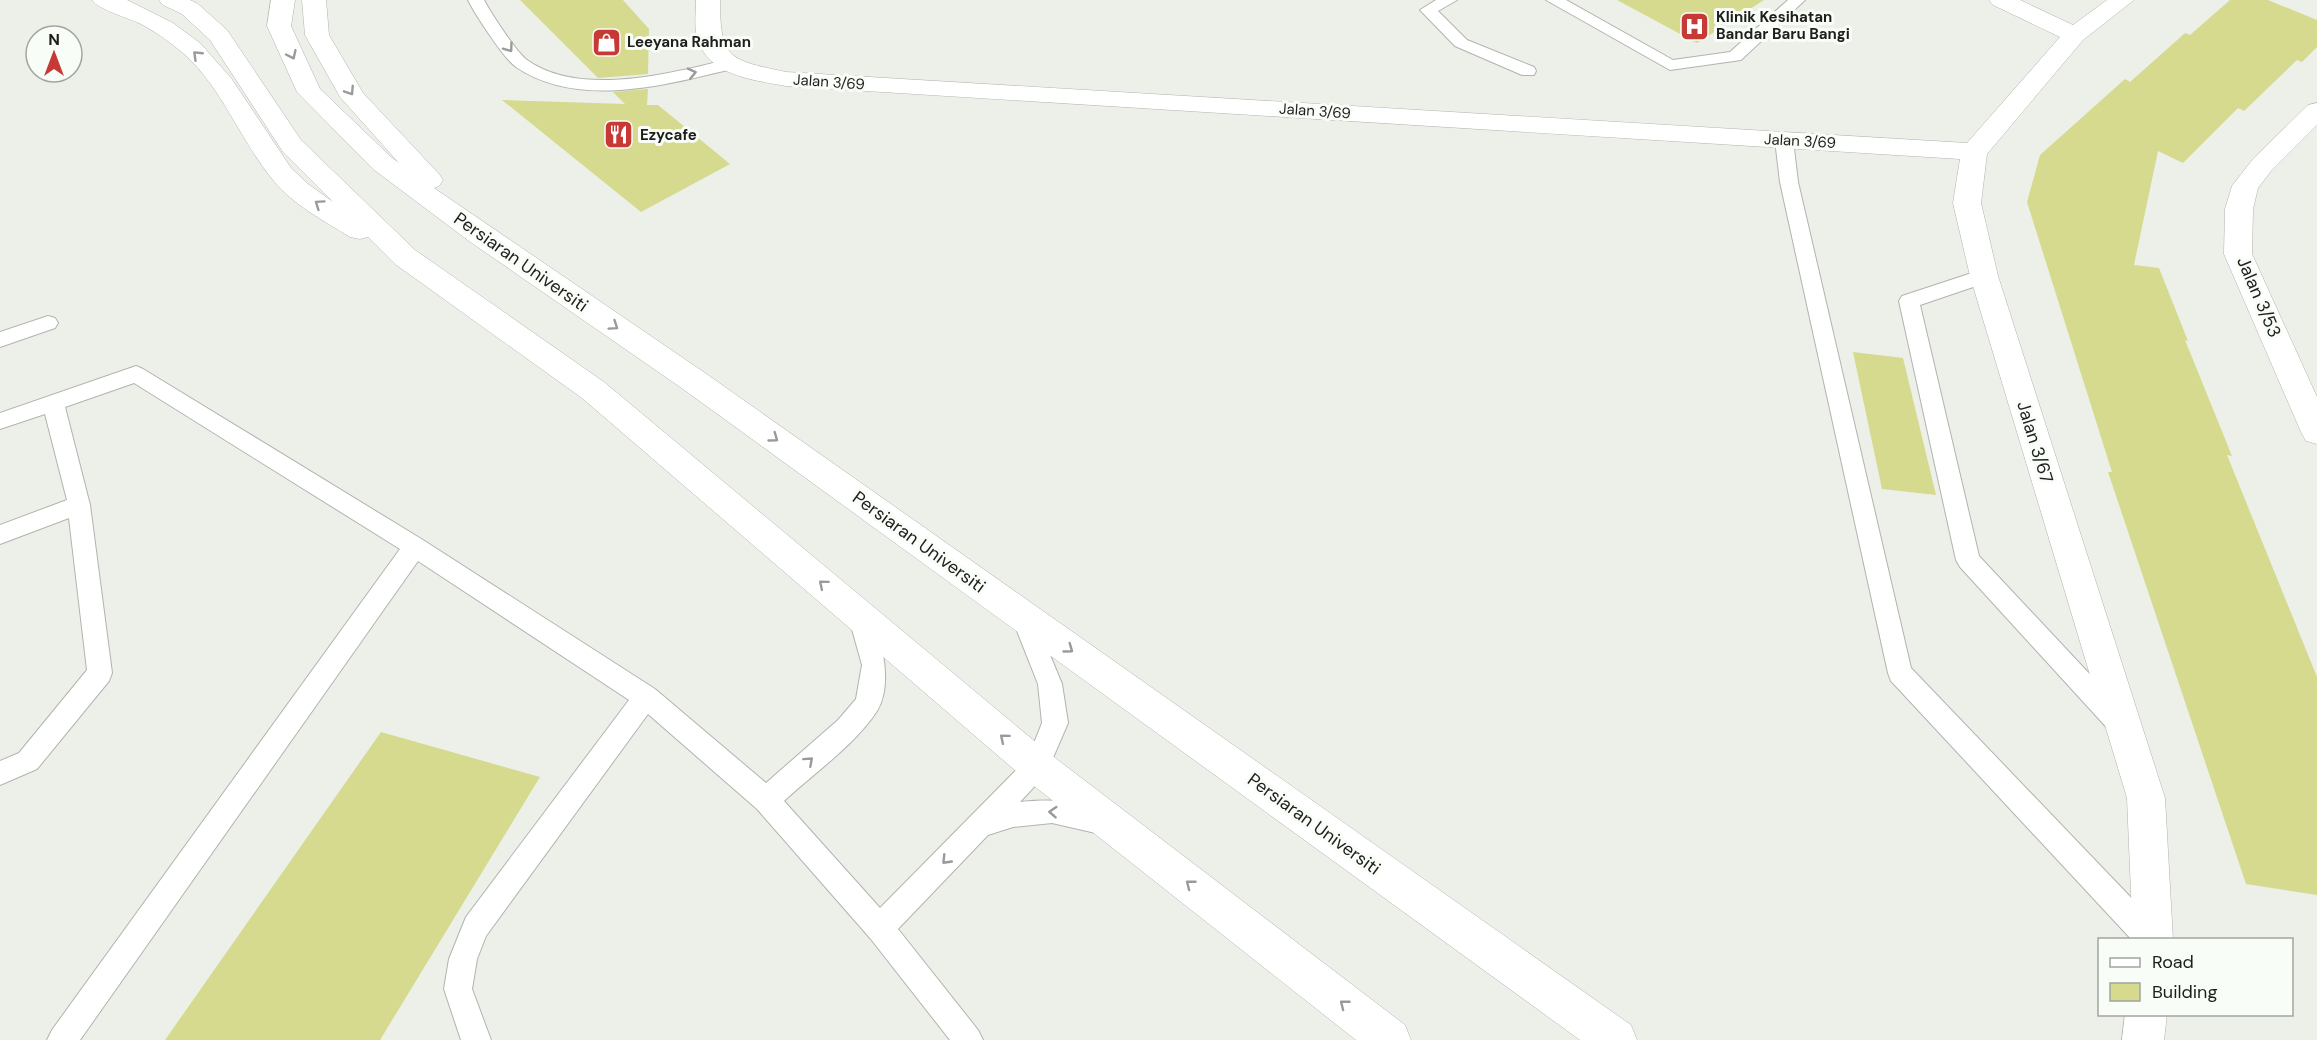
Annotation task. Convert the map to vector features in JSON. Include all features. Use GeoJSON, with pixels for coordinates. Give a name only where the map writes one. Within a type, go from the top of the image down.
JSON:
{"type":"FeatureCollection","features":[{"type":"Feature","properties":{"kind":"main road"},"geometry":{"type":"LineString","coordinates":[[104,0],[126,7],[180,39],[212,70],[282,176],[319,205],[405,257],[593,390],[1037,766],[1390,1040]]}},
{"type":"Feature","properties":{"kind":"main road"},"geometry":{"type":"LineString","coordinates":[[171,0],[190,9],[219,35],[292,146],[405,257]]}},
{"type":"Feature","properties":{"kind":"main road","name":"Persiaran Universiti"},"geometry":{"type":"LineString","coordinates":[[283,0],[279,26],[309,92],[382,163],[478,234],[694,381],[1616,1040]]}},
{"type":"Feature","properties":{"kind":"main road"},"geometry":{"type":"LineString","coordinates":[[314,0],[317,35],[353,97],[478,234]]}},
{"type":"Feature","properties":{"kind":"main road"},"geometry":{"type":"LineString","coordinates":[[708,0],[709,38],[714,52],[729,64]]}},
{"type":"Feature","properties":{"kind":"main road"},"geometry":{"type":"LineString","coordinates":[[2001,0],[2075,35]]}},
{"type":"Feature","properties":{"kind":"main road"},"geometry":{"type":"LineString","coordinates":[[1974,152],[2075,35],[2122,0]]}},
{"type":"Feature","properties":{"kind":"main road","name":"Jalan 3/69"},"geometry":{"type":"LineString","coordinates":[[729,64],[786,79],[1974,152]]}},
{"type":"Feature","properties":{"kind":"main road","name":"Jalan 3/53"},"geometry":{"type":"LineString","coordinates":[[2317,111],[2262,165],[2246,186],[2239,209],[2238,254],[2317,432]]}},
{"type":"Feature","properties":{"kind":"main road","name":"Jalan 3/67"},"geometry":{"type":"LineString","coordinates":[[1974,152],[1967,203],[1984,276],[2146,798],[2153,938]]}},
{"type":"Feature","properties":{"kind":"main road"},"geometry":{"type":"LineString","coordinates":[[2143,1040],[2146,1016]]}},
{"type":"Feature","properties":{"kind":"lane"},"geometry":{"type":"LineString","coordinates":[[476,0],[520,63],[544,76],[577,83],[620,84],[663,80],[729,64]]}},
{"type":"Feature","properties":{"kind":"lane"},"geometry":{"type":"LineString","coordinates":[[1449,0],[1428,10],[1461,43],[1528,71]]}},
{"type":"Feature","properties":{"kind":"lane"},"geometry":{"type":"LineString","coordinates":[[1554,0],[1670,65],[1736,56],[1797,0]]}},
{"type":"Feature","properties":{"kind":"lane"},"geometry":{"type":"LineString","coordinates":[[1784,140],[1789,182],[1900,673],[2152,938]]}},
{"type":"Feature","properties":{"kind":"lane"},"geometry":{"type":"LineString","coordinates":[[1984,276],[1909,301],[1968,560],[2123,726]]}},
{"type":"Feature","properties":{"kind":"lane"},"geometry":{"type":"LineString","coordinates":[[0,340],[48,324]]}},
{"type":"Feature","properties":{"kind":"lane"},"geometry":{"type":"LineString","coordinates":[[0,422],[136,374],[415,547],[646,697],[766,800],[880,928],[968,1040]]}},
{"type":"Feature","properties":{"kind":"lane"},"geometry":{"type":"LineString","coordinates":[[0,773],[28,761],[100,673],[79,505],[53,402]]}},
{"type":"Feature","properties":{"kind":"lane"},"geometry":{"type":"LineString","coordinates":[[0,535],[79,505]]}},
{"type":"Feature","properties":{"kind":"lane"},"geometry":{"type":"LineString","coordinates":[[62,1040],[415,547]]}},
{"type":"Feature","properties":{"kind":"lane"},"geometry":{"type":"LineString","coordinates":[[766,800],[847,728],[868,703],[874,665],[860,615]]}},
{"type":"Feature","properties":{"kind":"lane"},"geometry":{"type":"LineString","coordinates":[[880,928],[1037,766],[1055,723],[1050,684],[1023,616]]}},
{"type":"Feature","properties":{"kind":"lane"},"geometry":{"type":"LineString","coordinates":[[476,1040],[458,989],[463,959],[476,927],[646,697]]}},
{"type":"Feature","properties":{"kind":"lane"},"geometry":{"type":"LineString","coordinates":[[980,825],[1013,815],[1052,811],[1111,823]]}},
{"type":"Feature","properties":{"kind":"building"},"geometry":{"type":"Polygon","coordinates":[[[520,0],[623,0],[649,29],[648,74],[598,78],[520,0]]]}},
{"type":"Feature","properties":{"kind":"building","name":"Klinik Kesihatan Bandar Baru Bangi"},"geometry":{"type":"Polygon","coordinates":[[[1617,0],[1764,0],[1697,43],[1617,0]]]}},
{"type":"Feature","properties":{"kind":"building"},"geometry":{"type":"Polygon","coordinates":[[[2230,0],[2268,0],[2317,20],[2317,47],[2302,62],[2297,60],[2244,111],[2238,108],[2183,163],[2158,151],[2134,265],[2159,268],[2188,341],[2185,340],[2232,456],[2227,455],[2317,677],[2317,895],[2246,884],[2108,472],[2112,472],[2027,202],[2040,155],[2125,79],[2130,82],[2185,33],[2190,35],[2230,0]]]}},
{"type":"Feature","properties":{"kind":"building","name":"Ezycafe"},"geometry":{"type":"Polygon","coordinates":[[[648,89],[647,105],[658,105],[730,164],[641,212],[502,100],[625,104],[613,92],[648,89]]]}},
{"type":"Feature","properties":{"kind":"building"},"geometry":{"type":"Polygon","coordinates":[[[1853,352],[1903,358],[1936,495],[1882,489],[1853,352]]]}},
{"type":"Feature","properties":{"kind":"building"},"geometry":{"type":"Polygon","coordinates":[[[381,732],[540,777],[380,1040],[165,1040],[381,732]]]}},
{"type":"Feature","properties":{"kind":"place","name":"Klinik Kesihatan Bandar Baru Bangi"},"geometry":{"type":"Point","coordinates":[1695,26]}},
{"type":"Feature","properties":{"kind":"place","name":"Leeyana Rahman"},"geometry":{"type":"Point","coordinates":[606,42]}},
{"type":"Feature","properties":{"kind":"place","name":"Ezycafe"},"geometry":{"type":"Point","coordinates":[619,135]}}]}
